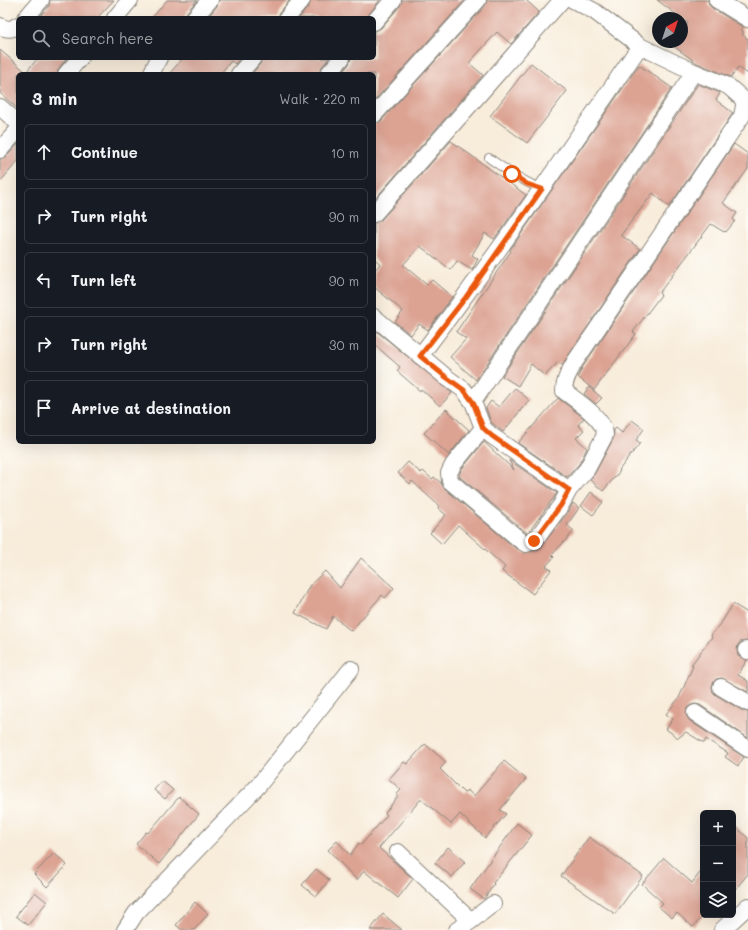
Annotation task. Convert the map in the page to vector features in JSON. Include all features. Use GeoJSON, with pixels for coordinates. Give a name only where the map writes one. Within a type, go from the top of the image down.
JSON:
{"type":"FeatureCollection","features":[{"type":"Feature","properties":{"kind":"street"},"geometry":{"type":"LineString","coordinates":[[28,16],[42,0]]}},
{"type":"Feature","properties":{"kind":"street"},"geometry":{"type":"LineString","coordinates":[[117,16],[130,0]]}},
{"type":"Feature","properties":{"kind":"street"},"geometry":{"type":"LineString","coordinates":[[196,16],[210,0]]}},
{"type":"Feature","properties":{"kind":"street"},"geometry":{"type":"LineString","coordinates":[[289,16],[302,0]]}},
{"type":"Feature","properties":{"kind":"street"},"geometry":{"type":"LineString","coordinates":[[376,20],[393,0]]}},
{"type":"Feature","properties":{"kind":"street"},"geometry":{"type":"LineString","coordinates":[[376,113],[478,0]]}},
{"type":"Feature","properties":{"kind":"street"},"geometry":{"type":"LineString","coordinates":[[376,212],[562,0]]}},
{"type":"Feature","properties":{"kind":"street"},"geometry":{"type":"LineString","coordinates":[[483,428],[453,465],[449,473],[450,481],[520,540],[526,544],[534,541],[561,505],[569,490],[587,468],[605,435],[605,430],[600,422],[564,391],[564,384],[568,374],[578,357],[742,116],[744,100],[728,86],[694,72],[640,46],[594,11],[573,0]]}},
{"type":"Feature","properties":{"kind":"street"},"geometry":{"type":"LineString","coordinates":[[717,0],[748,19]]}},
{"type":"Feature","properties":{"kind":"street"},"geometry":{"type":"LineString","coordinates":[[0,26],[5,29],[14,29],[16,27]]}},
{"type":"Feature","properties":{"kind":"street"},"geometry":{"type":"LineString","coordinates":[[420,356],[466,297],[640,46]]}},
{"type":"Feature","properties":{"kind":"street"},"geometry":{"type":"LineString","coordinates":[[68,72],[78,60]]}},
{"type":"Feature","properties":{"kind":"street"},"geometry":{"type":"LineString","coordinates":[[152,72],[159,60]]}},
{"type":"Feature","properties":{"kind":"street"},"geometry":{"type":"LineString","coordinates":[[241,72],[251,60]]}},
{"type":"Feature","properties":{"kind":"street"},"geometry":{"type":"LineString","coordinates":[[330,72],[340,60]]}},
{"type":"Feature","properties":{"kind":"street"},"geometry":{"type":"LineString","coordinates":[[473,402],[694,72]]}},
{"type":"Feature","properties":{"kind":"street"},"geometry":{"type":"LineString","coordinates":[[0,107],[16,121]]}},
{"type":"Feature","properties":{"kind":"street"},"geometry":{"type":"LineString","coordinates":[[0,150],[16,132]]}},
{"type":"Feature","properties":{"kind":"street"},"geometry":{"type":"LineString","coordinates":[[376,319],[420,356],[464,390],[473,402],[483,428],[501,443],[569,490]]}},
{"type":"Feature","properties":{"kind":"street"},"geometry":{"type":"LineString","coordinates":[[125,930],[136,913],[258,786],[351,669]]}},
{"type":"Feature","properties":{"kind":"street"},"geometry":{"type":"LineString","coordinates":[[721,687],[748,703]]}},
{"type":"Feature","properties":{"kind":"street"},"geometry":{"type":"LineString","coordinates":[[695,713],[748,749]]}},
{"type":"Feature","properties":{"kind":"street"},"geometry":{"type":"LineString","coordinates":[[398,852],[471,921]]}},
{"type":"Feature","properties":{"kind":"street"},"geometry":{"type":"LineString","coordinates":[[457,930],[493,904]]}},
{"type":"Feature","properties":{"kind":"street"},"geometry":{"type":"LineString","coordinates":[[722,930],[748,906]]}},
{"type":"Feature","properties":{"kind":"lane"},"geometry":{"type":"LineString","coordinates":[[489,158],[527,184],[542,189]]}},
{"type":"Feature","properties":{"kind":"building"},"geometry":{"type":"Polygon","coordinates":[[[50,0],[114,0],[99,16],[41,15],[49,6],[50,0]]]}},
{"type":"Feature","properties":{"kind":"building"},"geometry":{"type":"Polygon","coordinates":[[[167,0],[197,0],[187,12],[186,16],[154,16],[167,0]]]}},
{"type":"Feature","properties":{"kind":"building"},"geometry":{"type":"Polygon","coordinates":[[[219,0],[290,0],[280,12],[279,16],[209,16],[217,6],[219,0]]]}},
{"type":"Feature","properties":{"kind":"building"},"geometry":{"type":"Polygon","coordinates":[[[311,0],[380,0],[368,16],[301,16],[309,6],[311,0]]]}},
{"type":"Feature","properties":{"kind":"building"},"geometry":{"type":"Polygon","coordinates":[[[402,0],[465,0],[376,99],[376,72],[343,72],[350,60],[376,60],[376,30],[381,28],[400,6],[402,0]]]}},
{"type":"Feature","properties":{"kind":"building"},"geometry":{"type":"Polygon","coordinates":[[[487,0],[526,0],[539,12],[511,44],[497,32],[469,63],[483,75],[376,198],[376,123],[381,121],[485,6],[487,0]]]}},
{"type":"Feature","properties":{"kind":"building"},"geometry":{"type":"Polygon","coordinates":[[[657,0],[708,0],[709,5],[712,8],[743,27],[741,30],[744,32],[742,34],[748,39],[748,74],[738,67],[731,77],[697,63],[676,48],[688,48],[688,12],[673,12],[657,0]]]}},
{"type":"Feature","properties":{"kind":"building"},"geometry":{"type":"Polygon","coordinates":[[[0,50],[26,72],[16,72],[16,107],[0,93],[0,50]]]}},
{"type":"Feature","properties":{"kind":"building"},"geometry":{"type":"Polygon","coordinates":[[[36,60],[65,60],[58,72],[26,72],[36,60]]]}},
{"type":"Feature","properties":{"kind":"building"},"geometry":{"type":"Polygon","coordinates":[[[181,60],[238,60],[235,64],[231,61],[222,72],[171,72],[181,60]]]}},
{"type":"Feature","properties":{"kind":"building"},"geometry":{"type":"Polygon","coordinates":[[[261,60],[327,60],[320,72],[254,72],[261,60]]]}},
{"type":"Feature","properties":{"kind":"building"},"geometry":{"type":"Polygon","coordinates":[[[531,63],[567,91],[527,143],[490,116],[531,63]]]}},
{"type":"Feature","properties":{"kind":"building"},"geometry":{"type":"Polygon","coordinates":[[[639,65],[672,88],[476,380],[450,357],[466,339],[456,332],[511,251],[510,250],[639,65]]]}},
{"type":"Feature","properties":{"kind":"building"},"geometry":{"type":"Polygon","coordinates":[[[698,84],[720,93],[716,100],[733,113],[669,207],[653,193],[621,235],[640,249],[562,365],[558,362],[545,376],[531,364],[518,386],[502,376],[698,84]]]}},
{"type":"Feature","properties":{"kind":"building"},"geometry":{"type":"Polygon","coordinates":[[[451,141],[526,195],[494,239],[485,233],[472,255],[478,259],[472,270],[457,261],[451,270],[420,246],[403,265],[427,285],[432,280],[452,297],[428,330],[419,324],[411,335],[395,322],[403,311],[376,289],[376,269],[380,264],[376,260],[376,222],[381,220],[451,141]]]}},
{"type":"Feature","properties":{"kind":"building"},"geometry":{"type":"Polygon","coordinates":[[[734,144],[748,154],[748,169],[723,203],[737,213],[733,219],[735,221],[726,232],[711,224],[659,293],[661,295],[633,332],[636,334],[594,390],[578,377],[582,368],[734,144]]]}},
{"type":"Feature","properties":{"kind":"building"},"geometry":{"type":"Polygon","coordinates":[[[16,146],[16,163],[0,182],[0,159],[7,156],[16,146]]]}},
{"type":"Feature","properties":{"kind":"building"},"geometry":{"type":"Polygon","coordinates":[[[376,331],[452,393],[440,406],[397,371],[400,367],[376,346],[376,331]]]}},
{"type":"Feature","properties":{"kind":"building"},"geometry":{"type":"Polygon","coordinates":[[[589,387],[602,398],[596,404],[584,394],[589,387]]]}},
{"type":"Feature","properties":{"kind":"building"},"geometry":{"type":"Polygon","coordinates":[[[515,388],[529,400],[503,432],[491,422],[486,408],[491,401],[499,407],[515,388]]]}},
{"type":"Feature","properties":{"kind":"building"},"geometry":{"type":"Polygon","coordinates":[[[558,398],[584,418],[578,425],[584,430],[576,438],[587,448],[579,464],[567,477],[518,443],[558,398]]]}},
{"type":"Feature","properties":{"kind":"building"},"geometry":{"type":"Polygon","coordinates":[[[446,409],[469,430],[449,455],[424,433],[446,409]]]}},
{"type":"Feature","properties":{"kind":"building"},"geometry":{"type":"Polygon","coordinates":[[[632,420],[644,429],[636,440],[640,443],[619,470],[620,471],[603,491],[590,480],[613,439],[614,430],[616,428],[622,433],[632,420]]]}},
{"type":"Feature","properties":{"kind":"building"},"geometry":{"type":"Polygon","coordinates":[[[484,442],[514,470],[509,460],[557,493],[528,533],[459,476],[461,470],[484,442]]]}},
{"type":"Feature","properties":{"kind":"building"},"geometry":{"type":"Polygon","coordinates":[[[408,462],[421,473],[423,471],[432,479],[434,477],[444,488],[514,547],[525,553],[537,550],[541,547],[569,511],[573,503],[579,508],[567,525],[574,531],[552,555],[554,557],[546,566],[551,570],[533,594],[502,571],[505,567],[458,525],[442,544],[430,533],[446,515],[438,508],[439,506],[412,481],[410,484],[398,473],[408,462]]]}},
{"type":"Feature","properties":{"kind":"building"},"geometry":{"type":"Polygon","coordinates":[[[591,492],[603,502],[593,515],[581,506],[591,492]]]}},
{"type":"Feature","properties":{"kind":"building"},"geometry":{"type":"Polygon","coordinates":[[[361,558],[394,588],[385,598],[382,595],[351,631],[333,616],[326,629],[295,613],[310,585],[325,571],[340,588],[361,558]]]}},
{"type":"Feature","properties":{"kind":"building"},"geometry":{"type":"Polygon","coordinates":[[[733,604],[748,613],[748,641],[740,642],[737,650],[738,656],[747,660],[738,675],[748,681],[748,692],[722,678],[716,679],[712,687],[713,692],[716,695],[743,711],[748,712],[748,738],[700,705],[691,705],[687,708],[686,713],[690,721],[744,757],[738,766],[725,757],[728,753],[706,739],[704,743],[686,732],[678,738],[666,729],[673,719],[666,714],[679,698],[693,666],[691,665],[712,637],[711,635],[720,625],[733,604]]]}},
{"type":"Feature","properties":{"kind":"building"},"geometry":{"type":"Polygon","coordinates":[[[425,744],[446,762],[440,769],[464,793],[467,790],[474,796],[504,761],[526,779],[500,810],[506,814],[485,838],[460,814],[451,824],[421,799],[379,848],[413,879],[398,898],[364,871],[357,880],[328,850],[337,841],[350,855],[359,843],[361,845],[387,815],[385,813],[398,796],[396,795],[401,790],[389,779],[404,762],[407,764],[425,744]]]}},
{"type":"Feature","properties":{"kind":"building"},"geometry":{"type":"Polygon","coordinates":[[[162,781],[173,790],[165,799],[154,790],[162,781]]]}},
{"type":"Feature","properties":{"kind":"building"},"geometry":{"type":"Polygon","coordinates":[[[179,797],[199,814],[159,864],[136,844],[146,832],[148,833],[179,797]]]}},
{"type":"Feature","properties":{"kind":"building"},"geometry":{"type":"Polygon","coordinates":[[[517,823],[532,835],[493,883],[494,884],[484,899],[470,889],[517,823]]]}},
{"type":"Feature","properties":{"kind":"building"},"geometry":{"type":"Polygon","coordinates":[[[736,827],[748,838],[748,874],[736,888],[736,827]]]}},
{"type":"Feature","properties":{"kind":"building"},"geometry":{"type":"Polygon","coordinates":[[[589,837],[643,876],[615,914],[561,876],[589,837]]]}},
{"type":"Feature","properties":{"kind":"building"},"geometry":{"type":"Polygon","coordinates":[[[448,847],[465,862],[452,877],[435,863],[448,847]]]}},
{"type":"Feature","properties":{"kind":"building"},"geometry":{"type":"Polygon","coordinates":[[[54,853],[67,865],[47,887],[34,874],[54,853]]]}},
{"type":"Feature","properties":{"kind":"building"},"geometry":{"type":"Polygon","coordinates":[[[664,858],[692,883],[700,873],[701,918],[693,927],[677,913],[672,918],[659,907],[663,903],[642,884],[664,858]]]}},
{"type":"Feature","properties":{"kind":"building"},"geometry":{"type":"Polygon","coordinates":[[[316,869],[329,880],[316,897],[302,885],[316,869]]]}},
{"type":"Feature","properties":{"kind":"building"},"geometry":{"type":"Polygon","coordinates":[[[35,892],[47,902],[28,925],[16,916],[35,892]]]}},
{"type":"Feature","properties":{"kind":"building"},"geometry":{"type":"Polygon","coordinates":[[[195,902],[208,914],[194,930],[182,930],[176,925],[195,902]]]}},
{"type":"Feature","properties":{"kind":"building"},"geometry":{"type":"Polygon","coordinates":[[[383,914],[402,930],[370,930],[383,914]]]}},
{"type":"Feature","properties":{"kind":"route"},"geometry":{"type":"LineString","coordinates":[[512,174],[527,184],[542,189],[466,297],[420,356],[464,390],[473,402],[483,428],[501,443],[569,490],[561,505],[534,541]]}}]}
